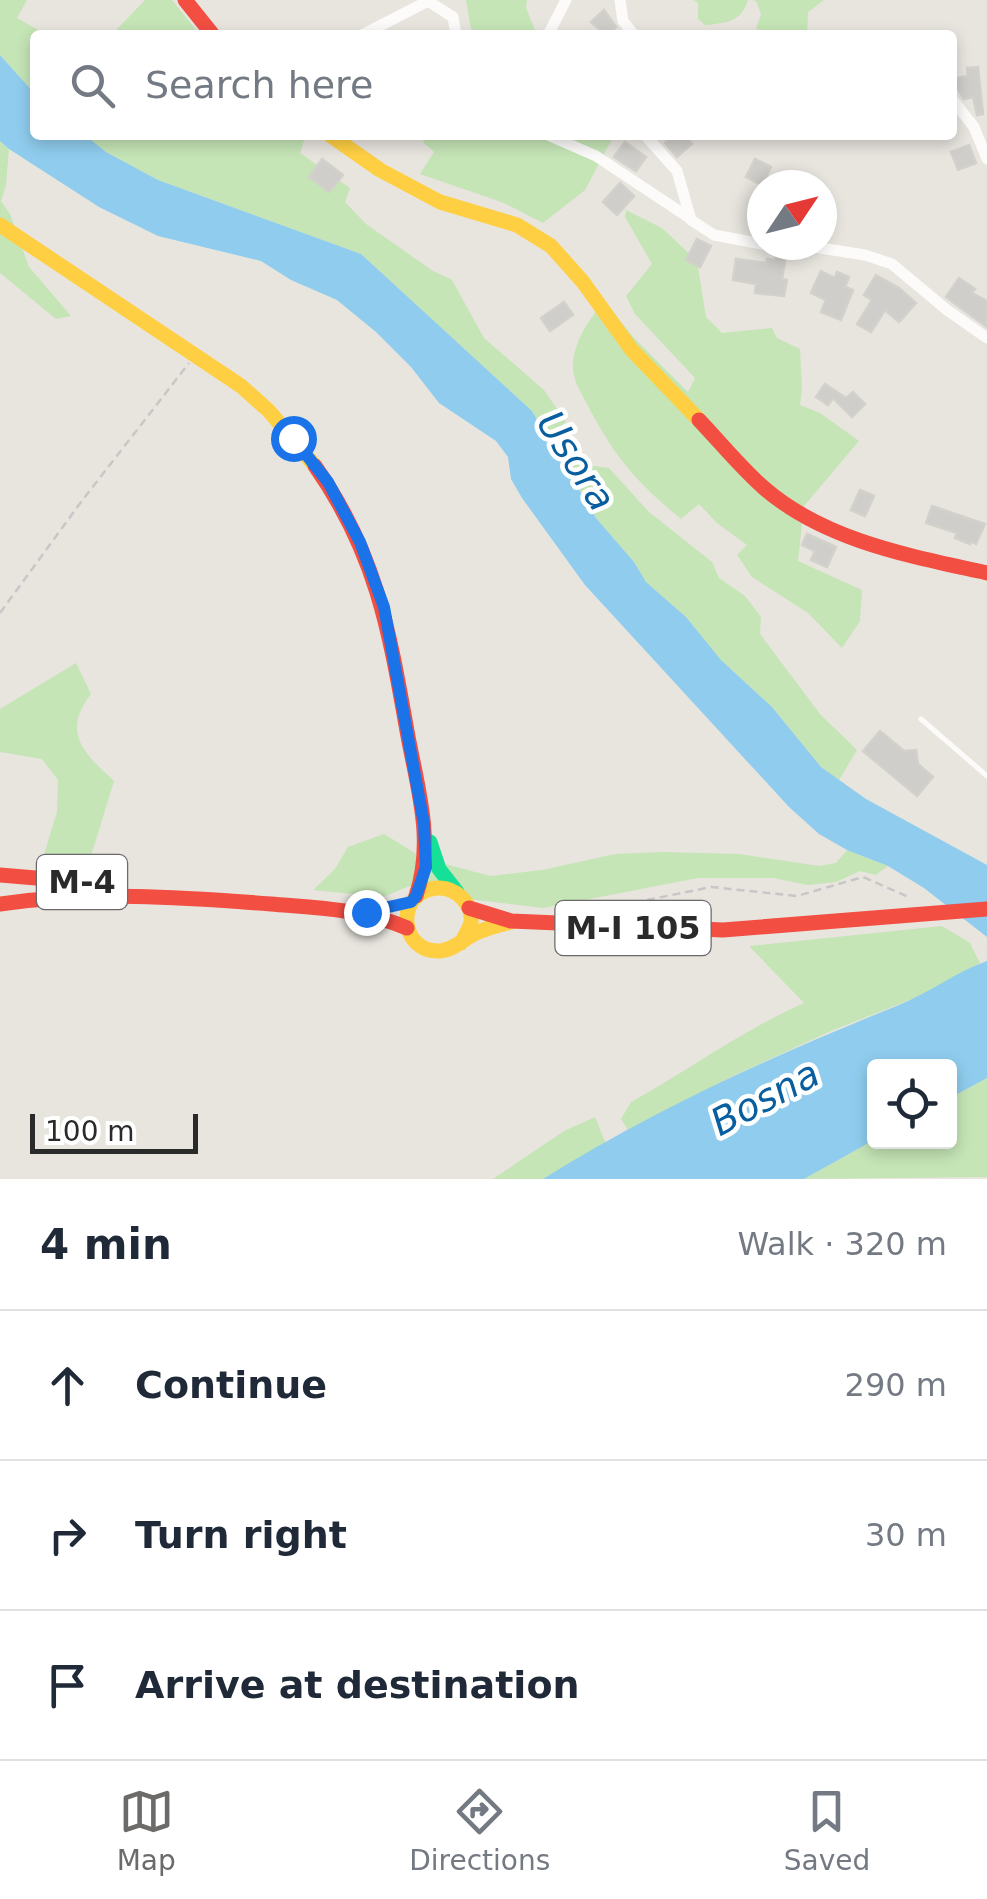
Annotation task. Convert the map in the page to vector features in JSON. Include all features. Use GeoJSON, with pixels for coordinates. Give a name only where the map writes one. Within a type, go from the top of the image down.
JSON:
{"type":"FeatureCollection","features":[{"type":"Feature","properties":{"kind":"street"},"geometry":{"type":"LineString","coordinates":[[185,0],[210,30]]}},
{"type":"Feature","properties":{"kind":"street"},"geometry":{"type":"LineString","coordinates":[[551,30],[566,0]]}},
{"type":"Feature","properties":{"kind":"street"},"geometry":{"type":"LineString","coordinates":[[620,0],[623,21],[630,30]]}},
{"type":"Feature","properties":{"kind":"street"},"geometry":{"type":"LineString","coordinates":[[372,30],[428,1],[453,16],[455,30]]}},
{"type":"Feature","properties":{"kind":"street"},"geometry":{"type":"LineString","coordinates":[[957,105],[974,127],[987,160]]}},
{"type":"Feature","properties":{"kind":"street"},"geometry":{"type":"LineString","coordinates":[[337,140],[380,170],[440,202],[517,226],[551,246],[583,282],[630,348],[765,490],[841,532],[897,552],[987,574]]}},
{"type":"Feature","properties":{"kind":"street"},"geometry":{"type":"LineString","coordinates":[[559,140],[596,156],[714,234],[747,241]]}},
{"type":"Feature","properties":{"kind":"street"},"geometry":{"type":"LineString","coordinates":[[650,140],[678,171],[691,220]]}},
{"type":"Feature","properties":{"kind":"street"},"geometry":{"type":"LineString","coordinates":[[0,225],[54,265],[196,354],[256,399],[328,482],[360,542],[384,607],[424,824],[426,867],[407,928]]}},
{"type":"Feature","properties":{"kind":"street"},"geometry":{"type":"LineString","coordinates":[[837,251],[892,264],[946,310],[987,338]]}},
{"type":"Feature","properties":{"kind":"street"},"geometry":{"type":"LineString","coordinates":[[424,824],[440,868],[468,908],[470,928],[461,942]]}},
{"type":"Feature","properties":{"kind":"street","name":"M-4"},"geometry":{"type":"LineString","coordinates":[[0,875],[110,884],[163,896]]}},
{"type":"Feature","properties":{"kind":"street"},"geometry":{"type":"LineString","coordinates":[[366,912],[414,899],[436,887],[457,892]]}},
{"type":"Feature","properties":{"kind":"street"},"geometry":{"type":"LineString","coordinates":[[4,901],[163,896],[366,912],[407,928],[417,943],[434,951],[453,948],[474,934],[512,922]]}},
{"type":"Feature","properties":{"kind":"street"},"geometry":{"type":"LineString","coordinates":[[468,908],[512,922]]}},
{"type":"Feature","properties":{"kind":"street","name":"M-I 105"},"geometry":{"type":"LineString","coordinates":[[512,922],[663,930],[755,929],[987,909]]}},
{"type":"Feature","properties":{"kind":"lane"},"geometry":{"type":"LineString","coordinates":[[921,719],[987,776]]}},
{"type":"Feature","properties":{"kind":"path"},"geometry":{"type":"LineString","coordinates":[[0,613],[80,502],[196,354]]}},
{"type":"Feature","properties":{"kind":"path"},"geometry":{"type":"LineString","coordinates":[[587,926],[618,906],[711,886],[797,896],[863,877],[911,898]]}},
{"type":"Feature","properties":{"kind":"green space"},"geometry":{"type":"Polygon","coordinates":[[[0,0],[27,0],[17,18],[38,30],[30,30],[30,88],[0,55],[0,0]]]}},
{"type":"Feature","properties":{"kind":"green space"},"geometry":{"type":"Polygon","coordinates":[[[145,0],[172,0],[196,30],[116,30],[145,0]]]}},
{"type":"Feature","properties":{"kind":"green space"},"geometry":{"type":"Polygon","coordinates":[[[466,0],[527,0],[526,8],[535,30],[471,30],[466,0]]]}},
{"type":"Feature","properties":{"kind":"green space"},"geometry":{"type":"Polygon","coordinates":[[[694,0],[748,0],[732,20],[705,25],[698,19],[698,3],[694,0]]]}},
{"type":"Feature","properties":{"kind":"green space"},"geometry":{"type":"Polygon","coordinates":[[[751,0],[824,0],[808,12],[807,30],[756,29],[761,14],[756,1],[751,0]]]}},
{"type":"Feature","properties":{"kind":"green space"},"geometry":{"type":"Polygon","coordinates":[[[91,140],[304,140],[300,153],[350,188],[345,202],[366,224],[452,280],[484,338],[544,390],[566,422],[549,438],[532,411],[361,254],[158,180],[91,140]]]}},
{"type":"Feature","properties":{"kind":"green space"},"geometry":{"type":"Polygon","coordinates":[[[611,140],[585,190],[543,223],[504,203],[420,174],[434,152],[423,142],[611,140]]]}},
{"type":"Feature","properties":{"kind":"green space"},"geometry":{"type":"Polygon","coordinates":[[[0,141],[9,149],[1,201],[10,214],[29,267],[71,316],[56,319],[0,273],[0,141]]]}},
{"type":"Feature","properties":{"kind":"green space"},"geometry":{"type":"Polygon","coordinates":[[[626,210],[662,228],[697,261],[706,317],[722,333],[772,328],[777,338],[800,349],[800,405],[820,413],[859,441],[804,506],[798,561],[862,590],[860,621],[842,648],[808,613],[752,577],[737,555],[747,545],[699,504],[681,519],[652,493],[617,454],[580,391],[574,375],[574,354],[584,330],[604,301],[634,338],[688,392],[695,378],[635,314],[626,296],[652,264],[625,217],[626,210]]]}},
{"type":"Feature","properties":{"kind":"green space"},"geometry":{"type":"Polygon","coordinates":[[[564,462],[609,468],[649,512],[712,562],[719,578],[745,596],[761,617],[760,634],[820,714],[857,750],[839,780],[821,767],[772,707],[721,660],[686,617],[646,582],[596,518],[564,462]]]}},
{"type":"Feature","properties":{"kind":"green space"},"geometry":{"type":"Polygon","coordinates":[[[76,663],[91,694],[78,720],[80,742],[114,781],[87,869],[41,864],[57,812],[58,780],[42,759],[0,752],[0,709],[76,663]]]}},
{"type":"Feature","properties":{"kind":"green space"},"geometry":{"type":"Polygon","coordinates":[[[384,834],[423,858],[490,876],[542,870],[615,854],[664,852],[739,854],[820,866],[836,863],[847,850],[888,866],[876,875],[860,871],[836,882],[808,885],[773,878],[698,878],[543,908],[468,899],[422,881],[383,897],[313,890],[335,869],[348,847],[384,834]]]}},
{"type":"Feature","properties":{"kind":"green space"},"geometry":{"type":"Polygon","coordinates":[[[942,926],[970,943],[980,963],[925,994],[735,1075],[629,1132],[621,1119],[631,1102],[759,1025],[804,1003],[749,946],[942,926]]]}},
{"type":"Feature","properties":{"kind":"green space"},"geometry":{"type":"Polygon","coordinates":[[[987,1078],[987,1177],[804,1179],[867,1144],[867,1149],[957,1149],[957,1094],[987,1078]]]}},
{"type":"Feature","properties":{"kind":"green space"},"geometry":{"type":"Polygon","coordinates":[[[595,1117],[606,1144],[543,1179],[493,1179],[564,1131],[595,1117]]]}},
{"type":"Feature","properties":{"kind":"water"},"geometry":{"type":"Polygon","coordinates":[[[0,55],[30,88],[30,140],[91,140],[158,180],[361,254],[532,411],[596,518],[646,582],[686,617],[721,660],[772,707],[821,767],[866,799],[987,865],[987,937],[924,888],[888,866],[819,834],[789,807],[585,585],[522,498],[511,479],[508,457],[496,441],[439,403],[411,367],[337,300],[291,280],[261,261],[158,236],[99,207],[0,141],[0,55]]]}},
{"type":"Feature","properties":{"kind":"water","name":"Bosna"},"geometry":{"type":"Polygon","coordinates":[[[987,961],[987,1078],[957,1094],[957,1059],[867,1059],[867,1144],[804,1179],[543,1179],[717,1084],[910,1000],[987,961]]]}},
{"type":"Feature","properties":{"kind":"building"},"geometry":{"type":"Polygon","coordinates":[[[604,10],[616,27],[600,30],[591,22],[604,10]]]}},
{"type":"Feature","properties":{"kind":"building"},"geometry":{"type":"Polygon","coordinates":[[[978,67],[983,114],[977,115],[973,97],[964,99],[957,87],[957,78],[968,76],[967,68],[978,67]]]}},
{"type":"Feature","properties":{"kind":"building"},"geometry":{"type":"Polygon","coordinates":[[[688,140],[692,144],[677,157],[665,143],[688,140]]]}},
{"type":"Feature","properties":{"kind":"building"},"geometry":{"type":"Polygon","coordinates":[[[625,142],[646,157],[636,171],[614,157],[625,142]]]}},
{"type":"Feature","properties":{"kind":"building"},"geometry":{"type":"Polygon","coordinates":[[[969,145],[976,163],[958,170],[951,152],[969,145]]]}},
{"type":"Feature","properties":{"kind":"building"},"geometry":{"type":"Polygon","coordinates":[[[322,159],[343,175],[329,192],[309,177],[322,159]]]}},
{"type":"Feature","properties":{"kind":"building"},"geometry":{"type":"Polygon","coordinates":[[[755,159],[771,167],[770,170],[750,170],[755,159]]]}},
{"type":"Feature","properties":{"kind":"building"},"geometry":{"type":"Polygon","coordinates":[[[620,183],[634,196],[617,215],[603,202],[620,183]]]}},
{"type":"Feature","properties":{"kind":"building"},"geometry":{"type":"Polygon","coordinates":[[[697,239],[711,246],[700,267],[686,260],[697,239]]]}},
{"type":"Feature","properties":{"kind":"building"},"geometry":{"type":"Polygon","coordinates":[[[736,259],[766,263],[785,260],[784,296],[755,293],[756,284],[733,280],[736,259]]]}},
{"type":"Feature","properties":{"kind":"building"},"geometry":{"type":"Polygon","coordinates":[[[821,271],[835,278],[837,272],[849,277],[845,287],[853,290],[841,320],[821,312],[826,300],[811,293],[821,271]]]}},
{"type":"Feature","properties":{"kind":"building"},"geometry":{"type":"Polygon","coordinates":[[[876,275],[916,303],[899,322],[885,310],[871,332],[857,324],[872,300],[864,295],[876,275]]]}},
{"type":"Feature","properties":{"kind":"building"},"geometry":{"type":"Polygon","coordinates":[[[959,278],[975,289],[972,293],[987,301],[987,327],[946,297],[959,278]]]}},
{"type":"Feature","properties":{"kind":"building"},"geometry":{"type":"Polygon","coordinates":[[[564,302],[573,315],[550,331],[541,318],[564,302]]]}},
{"type":"Feature","properties":{"kind":"building"},"geometry":{"type":"Polygon","coordinates":[[[825,384],[846,398],[853,392],[865,404],[852,417],[833,398],[828,405],[816,397],[825,384]]]}},
{"type":"Feature","properties":{"kind":"building"},"geometry":{"type":"Polygon","coordinates":[[[860,490],[874,496],[865,516],[851,510],[860,490]]]}},
{"type":"Feature","properties":{"kind":"building"},"geometry":{"type":"Polygon","coordinates":[[[932,506],[985,524],[976,544],[926,523],[932,506]]]}},
{"type":"Feature","properties":{"kind":"building"},"geometry":{"type":"Polygon","coordinates":[[[807,534],[836,547],[827,567],[811,560],[815,551],[802,545],[807,534]]]}},
{"type":"Feature","properties":{"kind":"building"},"geometry":{"type":"Polygon","coordinates":[[[880,731],[904,751],[916,750],[918,764],[933,777],[917,796],[863,751],[880,731]]]}},
{"type":"Feature","properties":{"kind":"traffic: fast"},"geometry":{"type":"LineString","coordinates":[[430,842],[439,869],[457,892]]}},
{"type":"Feature","properties":{"kind":"traffic: slow"},"geometry":{"type":"LineString","coordinates":[[337,140],[380,170],[440,202],[517,225],[551,246],[583,282],[631,349],[699,420]]}},
{"type":"Feature","properties":{"kind":"traffic: slow"},"geometry":{"type":"LineString","coordinates":[[0,225],[241,386],[269,411],[315,466]]}},
{"type":"Feature","properties":{"kind":"traffic: slow"},"geometry":{"type":"LineString","coordinates":[[461,943],[462,941],[468,930],[471,922],[462,898],[437,888],[413,900],[408,910],[410,933],[416,943],[427,949],[445,950],[454,947],[458,944],[462,942],[470,936],[479,932],[511,922]]}},
{"type":"Feature","properties":{"kind":"traffic: jam"},"geometry":{"type":"LineString","coordinates":[[185,0],[209,30]]}},
{"type":"Feature","properties":{"kind":"traffic: jam"},"geometry":{"type":"LineString","coordinates":[[699,420],[764,488],[814,521],[870,544],[987,573]]}},
{"type":"Feature","properties":{"kind":"traffic: jam"},"geometry":{"type":"LineString","coordinates":[[315,466],[353,530],[386,625],[422,814],[424,854],[416,896]]}},
{"type":"Feature","properties":{"kind":"traffic: jam"},"geometry":{"type":"LineString","coordinates":[[0,875],[119,885]]}},
{"type":"Feature","properties":{"kind":"traffic: jam"},"geometry":{"type":"LineString","coordinates":[[0,904],[102,896],[203,899],[340,910],[407,928]]}},
{"type":"Feature","properties":{"kind":"traffic: jam"},"geometry":{"type":"LineString","coordinates":[[469,908],[511,921],[723,930],[987,909]]}},
{"type":"Feature","properties":{"kind":"route"},"geometry":{"type":"LineString","coordinates":[[293,438],[328,482],[360,542],[384,607],[424,824],[426,867],[416,896],[411,902],[366,912]]}},
{"type":"Feature","properties":{"kind":"water label","name":"Usora"},"geometry":{"type":"Point","coordinates":[576,461]}}]}
